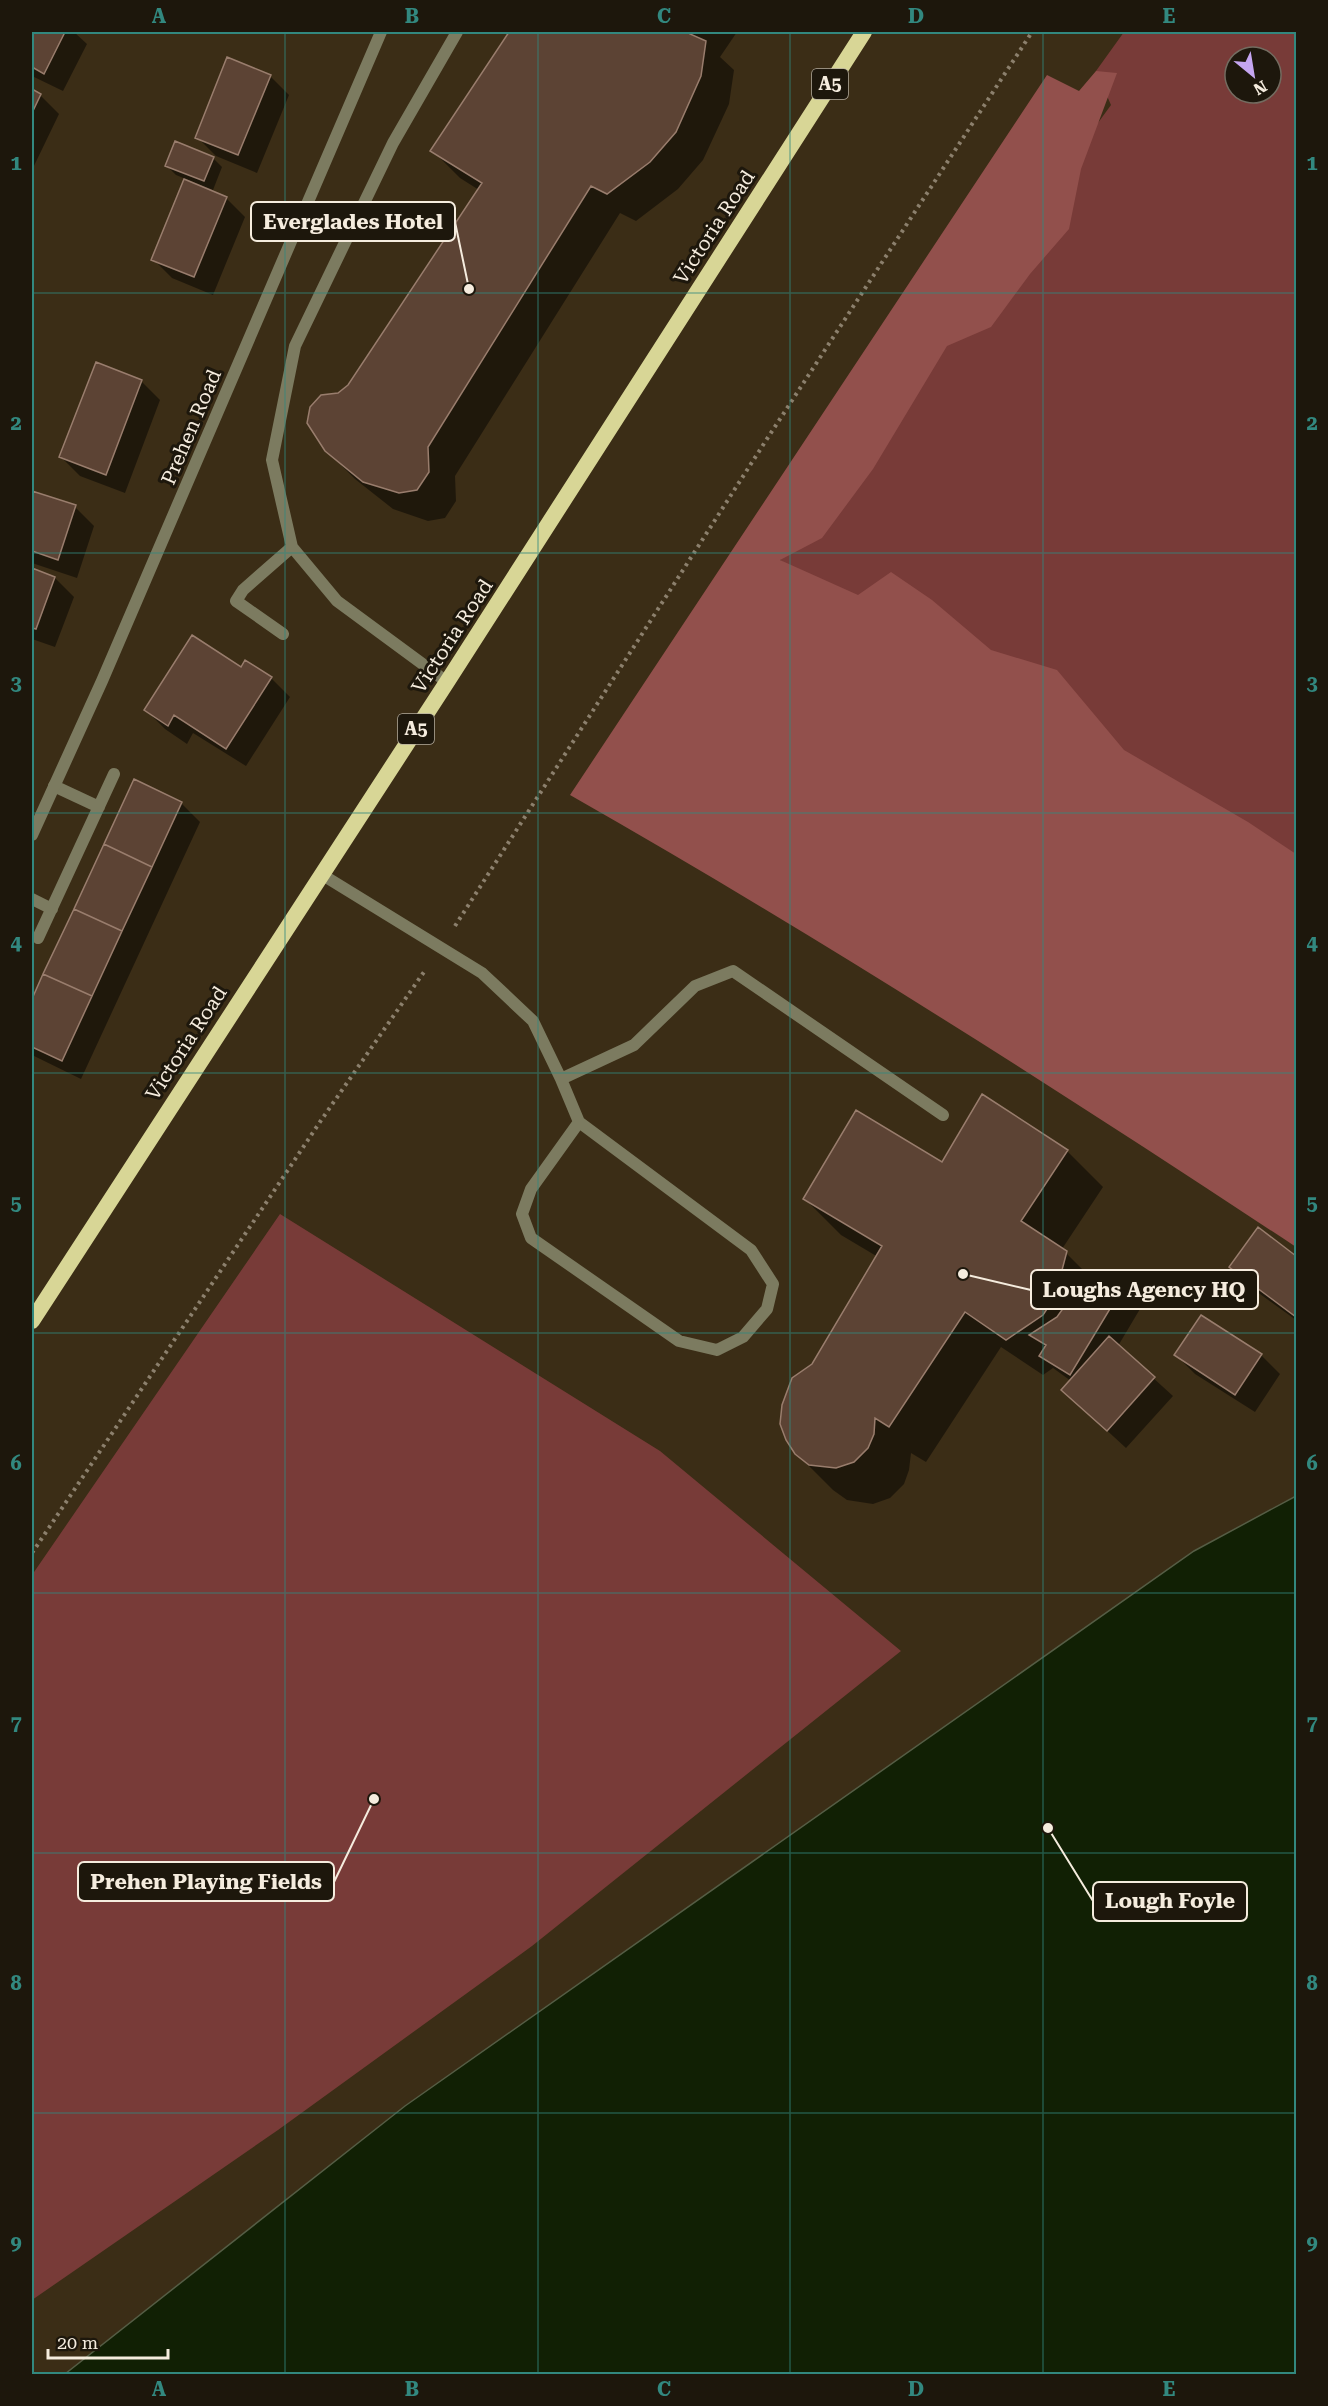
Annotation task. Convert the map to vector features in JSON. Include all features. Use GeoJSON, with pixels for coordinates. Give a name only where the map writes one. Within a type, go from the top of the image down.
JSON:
{"type":"FeatureCollection","features":[{"type":"Feature","properties":{"kind":"highway","name":"Victoria Road"},"geometry":{"type":"LineString","coordinates":[[32,1321],[447,682],[864,32]]}},
{"type":"Feature","properties":{"kind":"street","name":"Prehen Road"},"geometry":{"type":"LineString","coordinates":[[32,835],[164,540],[381,32]]}},
{"type":"Feature","properties":{"kind":"street"},"geometry":{"type":"LineString","coordinates":[[447,682],[337,601],[292,547],[272,460],[296,346],[393,143],[457,32]]}},
{"type":"Feature","properties":{"kind":"street"},"geometry":{"type":"LineString","coordinates":[[283,634],[236,601],[243,590],[292,547]]}},
{"type":"Feature","properties":{"kind":"street"},"geometry":{"type":"LineString","coordinates":[[38,938],[114,774]]}},
{"type":"Feature","properties":{"kind":"street"},"geometry":{"type":"LineString","coordinates":[[54,786],[99,807]]}},
{"type":"Feature","properties":{"kind":"street"},"geometry":{"type":"LineString","coordinates":[[321,874],[482,973],[532,1021],[561,1079],[579,1122],[751,1250],[773,1284],[767,1309],[743,1337],[717,1350],[679,1341],[531,1238],[522,1214],[531,1189],[579,1122]]}},
{"type":"Feature","properties":{"kind":"street"},"geometry":{"type":"LineString","coordinates":[[32,899],[52,909]]}},
{"type":"Feature","properties":{"kind":"street"},"geometry":{"type":"LineString","coordinates":[[561,1079],[634,1044],[695,986],[732,971],[943,1115]]}},
{"type":"Feature","properties":{"kind":"path"},"geometry":{"type":"LineString","coordinates":[[32,1553],[322,1119],[442,947],[765,442],[1032,32]]}},
{"type":"Feature","properties":{"kind":"shaded area"},"geometry":{"type":"Polygon","coordinates":[[[1124,32],[1296,32],[1296,900],[780,560],[1111,105],[1096,71],[1124,32]]]}},
{"type":"Feature","properties":{"kind":"shaded area"},"geometry":{"type":"Polygon","coordinates":[[[1096,71],[1117,73],[1081,169],[1069,229],[1030,274],[991,327],[947,346],[873,469],[822,538],[780,560],[858,595],[891,572],[932,600],[991,650],[1057,670],[1124,750],[1248,822],[1296,854],[1296,1247],[937,1015],[755,903],[570,795],[1047,75],[1079,91],[1096,71]]]}},
{"type":"Feature","properties":{"kind":"shaded area"},"geometry":{"type":"Polygon","coordinates":[[[280,1214],[660,1451],[901,1651],[532,1946],[278,2130],[32,2300],[32,1575],[280,1214]]]}},
{"type":"Feature","properties":{"kind":"shaded area"},"geometry":{"type":"Polygon","coordinates":[[[1296,1496],[1296,2374],[65,2374],[405,2106],[1194,1551],[1296,1496]]]}},
{"type":"Feature","properties":{"kind":"building"},"geometry":{"type":"Polygon","coordinates":[[[32,32],[65,32],[44,74],[32,67],[32,32]]]}},
{"type":"Feature","properties":{"kind":"building"},"geometry":{"type":"Polygon","coordinates":[[[509,32],[691,32],[690,34],[706,41],[701,76],[676,132],[650,162],[607,194],[591,186],[428,447],[429,472],[417,490],[399,493],[363,482],[325,451],[307,423],[310,407],[321,395],[338,393],[348,385],[482,183],[430,151],[509,32]]]}},
{"type":"Feature","properties":{"kind":"building"},"geometry":{"type":"Polygon","coordinates":[[[227,57],[271,75],[238,155],[195,138],[227,57]]]}},
{"type":"Feature","properties":{"kind":"building"},"geometry":{"type":"Polygon","coordinates":[[[32,89],[41,94],[32,113],[32,89]]]}},
{"type":"Feature","properties":{"kind":"building"},"geometry":{"type":"Polygon","coordinates":[[[175,141],[214,157],[204,181],[165,166],[175,141]]]}},
{"type":"Feature","properties":{"kind":"building"},"geometry":{"type":"Polygon","coordinates":[[[184,179],[227,197],[194,277],[151,260],[184,179]]]}},
{"type":"Feature","properties":{"kind":"building"},"geometry":{"type":"Polygon","coordinates":[[[96,362],[142,380],[106,475],[59,457],[96,362]]]}},
{"type":"Feature","properties":{"kind":"building"},"geometry":{"type":"Polygon","coordinates":[[[32,491],[76,505],[58,560],[32,551],[32,491]]]}},
{"type":"Feature","properties":{"kind":"building"},"geometry":{"type":"Polygon","coordinates":[[[32,568],[55,577],[36,629],[32,628],[32,568]]]}},
{"type":"Feature","properties":{"kind":"building"},"geometry":{"type":"Polygon","coordinates":[[[192,635],[241,667],[245,660],[272,677],[226,749],[174,715],[168,726],[144,710],[192,635]]]}},
{"type":"Feature","properties":{"kind":"building"},"geometry":{"type":"Polygon","coordinates":[[[134,779],[182,802],[152,867],[104,844],[134,779]]]}},
{"type":"Feature","properties":{"kind":"building"},"geometry":{"type":"Polygon","coordinates":[[[104,844],[152,867],[122,931],[74,909],[104,844]]]}},
{"type":"Feature","properties":{"kind":"building"},"geometry":{"type":"Polygon","coordinates":[[[74,909],[122,931],[92,996],[43,974],[74,909]]]}},
{"type":"Feature","properties":{"kind":"building"},"geometry":{"type":"Polygon","coordinates":[[[43,974],[92,996],[62,1061],[32,1047],[32,999],[43,974]]]}},
{"type":"Feature","properties":{"kind":"building"},"geometry":{"type":"Polygon","coordinates":[[[982,1094],[1068,1150],[1021,1221],[1067,1251],[1055,1297],[1043,1315],[1006,1340],[965,1312],[889,1427],[875,1418],[874,1434],[868,1448],[854,1462],[836,1468],[809,1465],[795,1454],[786,1440],[780,1424],[782,1405],[792,1378],[812,1364],[882,1246],[803,1199],[856,1110],[942,1162],[982,1094]]]}},
{"type":"Feature","properties":{"kind":"building"},"geometry":{"type":"Polygon","coordinates":[[[1258,1227],[1296,1256],[1296,1317],[1229,1267],[1258,1227]]]}},
{"type":"Feature","properties":{"kind":"building"},"geometry":{"type":"Polygon","coordinates":[[[1091,1270],[1122,1289],[1070,1375],[1039,1356],[1046,1345],[1029,1335],[1057,1317],[1069,1300],[1072,1302],[1091,1270]]]}},
{"type":"Feature","properties":{"kind":"building"},"geometry":{"type":"Polygon","coordinates":[[[1201,1315],[1262,1354],[1235,1395],[1174,1355],[1201,1315]]]}},
{"type":"Feature","properties":{"kind":"building"},"geometry":{"type":"Polygon","coordinates":[[[1109,1336],[1155,1377],[1107,1431],[1061,1390],[1109,1336]]]}},
{"type":"Feature","properties":{"kind":"place","name":"Everglades Hotel"},"geometry":{"type":"Point","coordinates":[469,289]}},
{"type":"Feature","properties":{"kind":"place","name":"Loughs Agency HQ"},"geometry":{"type":"Point","coordinates":[963,1274]}},
{"type":"Feature","properties":{"kind":"place","name":"Prehen Playing Fields"},"geometry":{"type":"Point","coordinates":[374,1799]}},
{"type":"Feature","properties":{"kind":"place","name":"Lough Foyle"},"geometry":{"type":"Point","coordinates":[1048,1828]}}]}
